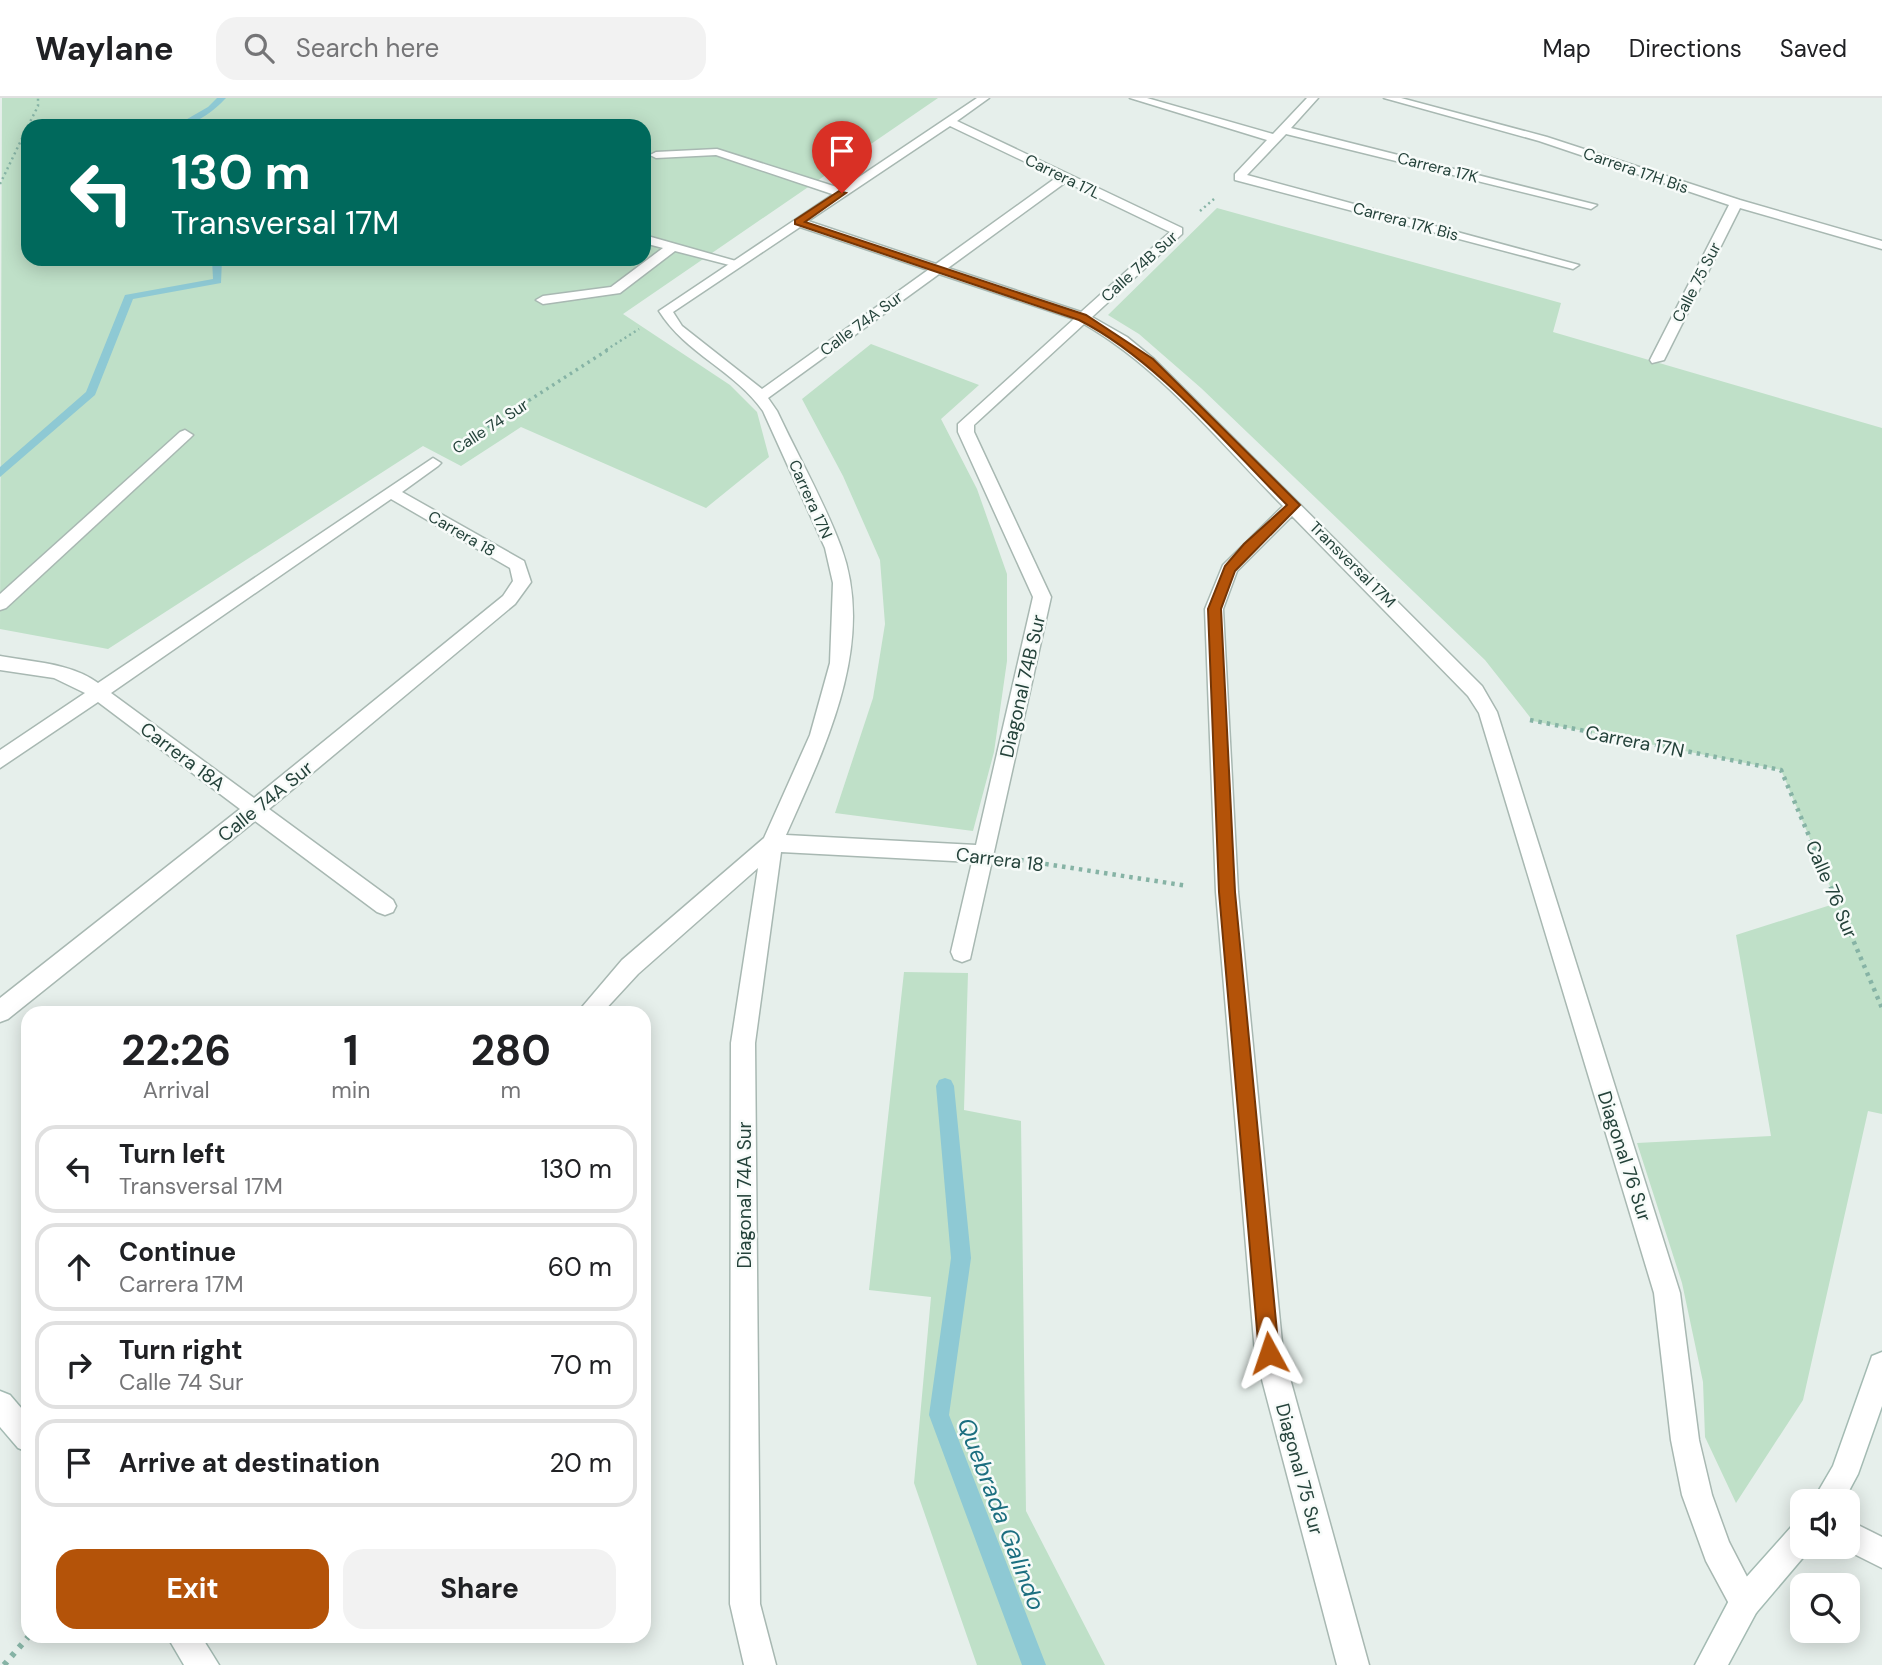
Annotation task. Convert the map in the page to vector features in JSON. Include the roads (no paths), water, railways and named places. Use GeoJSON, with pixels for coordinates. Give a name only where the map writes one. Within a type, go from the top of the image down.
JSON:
{"type":"FeatureCollection","features":[{"type":"Feature","properties":{"kind":"street"},"geometry":{"type":"LineString","coordinates":[[651,241],[737,263],[984,98]]}},
{"type":"Feature","properties":{"kind":"street","name":"Carrera 17K"},"geometry":{"type":"LineString","coordinates":[[1135,98],[1591,205]]}},
{"type":"Feature","properties":{"kind":"street"},"geometry":{"type":"LineString","coordinates":[[1280,134],[1313,98]]}},
{"type":"Feature","properties":{"kind":"street","name":"Carrera 17H Bis"},"geometry":{"type":"LineString","coordinates":[[1389,98],[1543,139],[1736,203],[1882,244]]}},
{"type":"Feature","properties":{"kind":"street","name":"Carrera 17L"},"geometry":{"type":"LineString","coordinates":[[949,121],[1178,231]]}},
{"type":"Feature","properties":{"kind":"street","name":"Carrera 17K Bis"},"geometry":{"type":"LineString","coordinates":[[1280,134],[1238,177],[1573,265]]}},
{"type":"Feature","properties":{"kind":"street"},"geometry":{"type":"LineString","coordinates":[[656,155],[718,152],[842,193]]}},
{"type":"Feature","properties":{"kind":"street","name":"Calle 74A Sur"},"geometry":{"type":"LineString","coordinates":[[760,397],[1065,177]]}},
{"type":"Feature","properties":{"kind":"street","name":"Calle 75 Sur"},"geometry":{"type":"LineString","coordinates":[[1657,360],[1736,203]]}},
{"type":"Feature","properties":{"kind":"street","name":"Transversal 17M"},"geometry":{"type":"LineString","coordinates":[[798,222],[1082,317],[1122,340],[1149,362],[1461,674],[1488,712]]}},
{"type":"Feature","properties":{"kind":"street","name":"Calle 74B Sur"},"geometry":{"type":"LineString","coordinates":[[966,432],[966,424],[972,416],[1178,231]]}},
{"type":"Feature","properties":{"kind":"street"},"geometry":{"type":"LineString","coordinates":[[651,263],[673,246]]}},
{"type":"Feature","properties":{"kind":"street","name":"Carrera 17N"},"geometry":{"type":"LineString","coordinates":[[737,263],[666,311],[677,329],[747,382],[770,411],[833,548],[842,583],[843,621],[839,663],[820,735]]}},
{"type":"Feature","properties":{"kind":"street"},"geometry":{"type":"LineString","coordinates":[[543,300],[615,290],[647,266]]}},
{"type":"Feature","properties":{"kind":"street","name":"Diagonal 74B Sur"},"geometry":{"type":"LineString","coordinates":[[962,952],[1042,597],[966,432]]}},
{"type":"Feature","properties":{"kind":"street"},"geometry":{"type":"LineString","coordinates":[[0,604],[186,435]]}},
{"type":"Feature","properties":{"kind":"street","name":"Calle 74 Sur"},"geometry":{"type":"LineString","coordinates":[[0,760],[433,463]]}},
{"type":"Feature","properties":{"kind":"street","name":"Carrera 18"},"geometry":{"type":"LineString","coordinates":[[390,492],[518,565],[522,582]]}},
{"type":"Feature","properties":{"kind":"street","name":"Diagonal 75 Sur"},"geometry":{"type":"LineString","coordinates":[[1294,505],[1248,547],[1229,569],[1214,609],[1227,892],[1269,1353],[1353,1665]]}},
{"type":"Feature","properties":{"kind":"street","name":"Calle 74A Sur"},"geometry":{"type":"LineString","coordinates":[[0,1012],[254,810],[509,600],[522,582]]}},
{"type":"Feature","properties":{"kind":"street","name":"Carrera 18A"},"geometry":{"type":"LineString","coordinates":[[0,663],[55,672],[82,681],[386,906]]}},
{"type":"Feature","properties":{"kind":"street","name":"Diagonal 76 Sur"},"geometry":{"type":"LineString","coordinates":[[1488,712],[1667,1293],[1685,1440],[1697,1495],[1717,1550],[1745,1602]]}},
{"type":"Feature","properties":{"kind":"street","name":"Diagonal 74A Sur"},"geometry":{"type":"LineString","coordinates":[[760,1665],[746,1604],[743,1042],[772,843],[820,735]]}},
{"type":"Feature","properties":{"kind":"street"},"geometry":{"type":"LineString","coordinates":[[594,1006],[630,967],[772,843]]}},
{"type":"Feature","properties":{"kind":"street","name":"Carrera 18"},"geometry":{"type":"LineString","coordinates":[[772,843],[983,854]]}},
{"type":"Feature","properties":{"kind":"street"},"geometry":{"type":"LineString","coordinates":[[1834,1489],[1844,1474],[1882,1366]]}},
{"type":"Feature","properties":{"kind":"street"},"geometry":{"type":"LineString","coordinates":[[0,1405],[21,1430]]}},
{"type":"Feature","properties":{"kind":"street"},"geometry":{"type":"LineString","coordinates":[[1860,1541],[1882,1553]]}},
{"type":"Feature","properties":{"kind":"street"},"geometry":{"type":"LineString","coordinates":[[1712,1665],[1745,1602],[1790,1550]]}},
{"type":"Feature","properties":{"kind":"street"},"geometry":{"type":"LineString","coordinates":[[187,1643],[202,1665]]}},
{"type":"Feature","properties":{"kind":"waterway"},"geometry":{"type":"LineString","coordinates":[[192,119],[211,109],[222,98]]}},
{"type":"Feature","properties":{"kind":"waterway"},"geometry":{"type":"LineString","coordinates":[[0,473],[91,393],[129,297],[218,281],[217,266]]}},
{"type":"Feature","properties":{"kind":"waterway","name":"Quebrada Galindo"},"geometry":{"type":"LineString","coordinates":[[945,1086],[961,1258],[939,1415],[1034,1665]]}}]}
